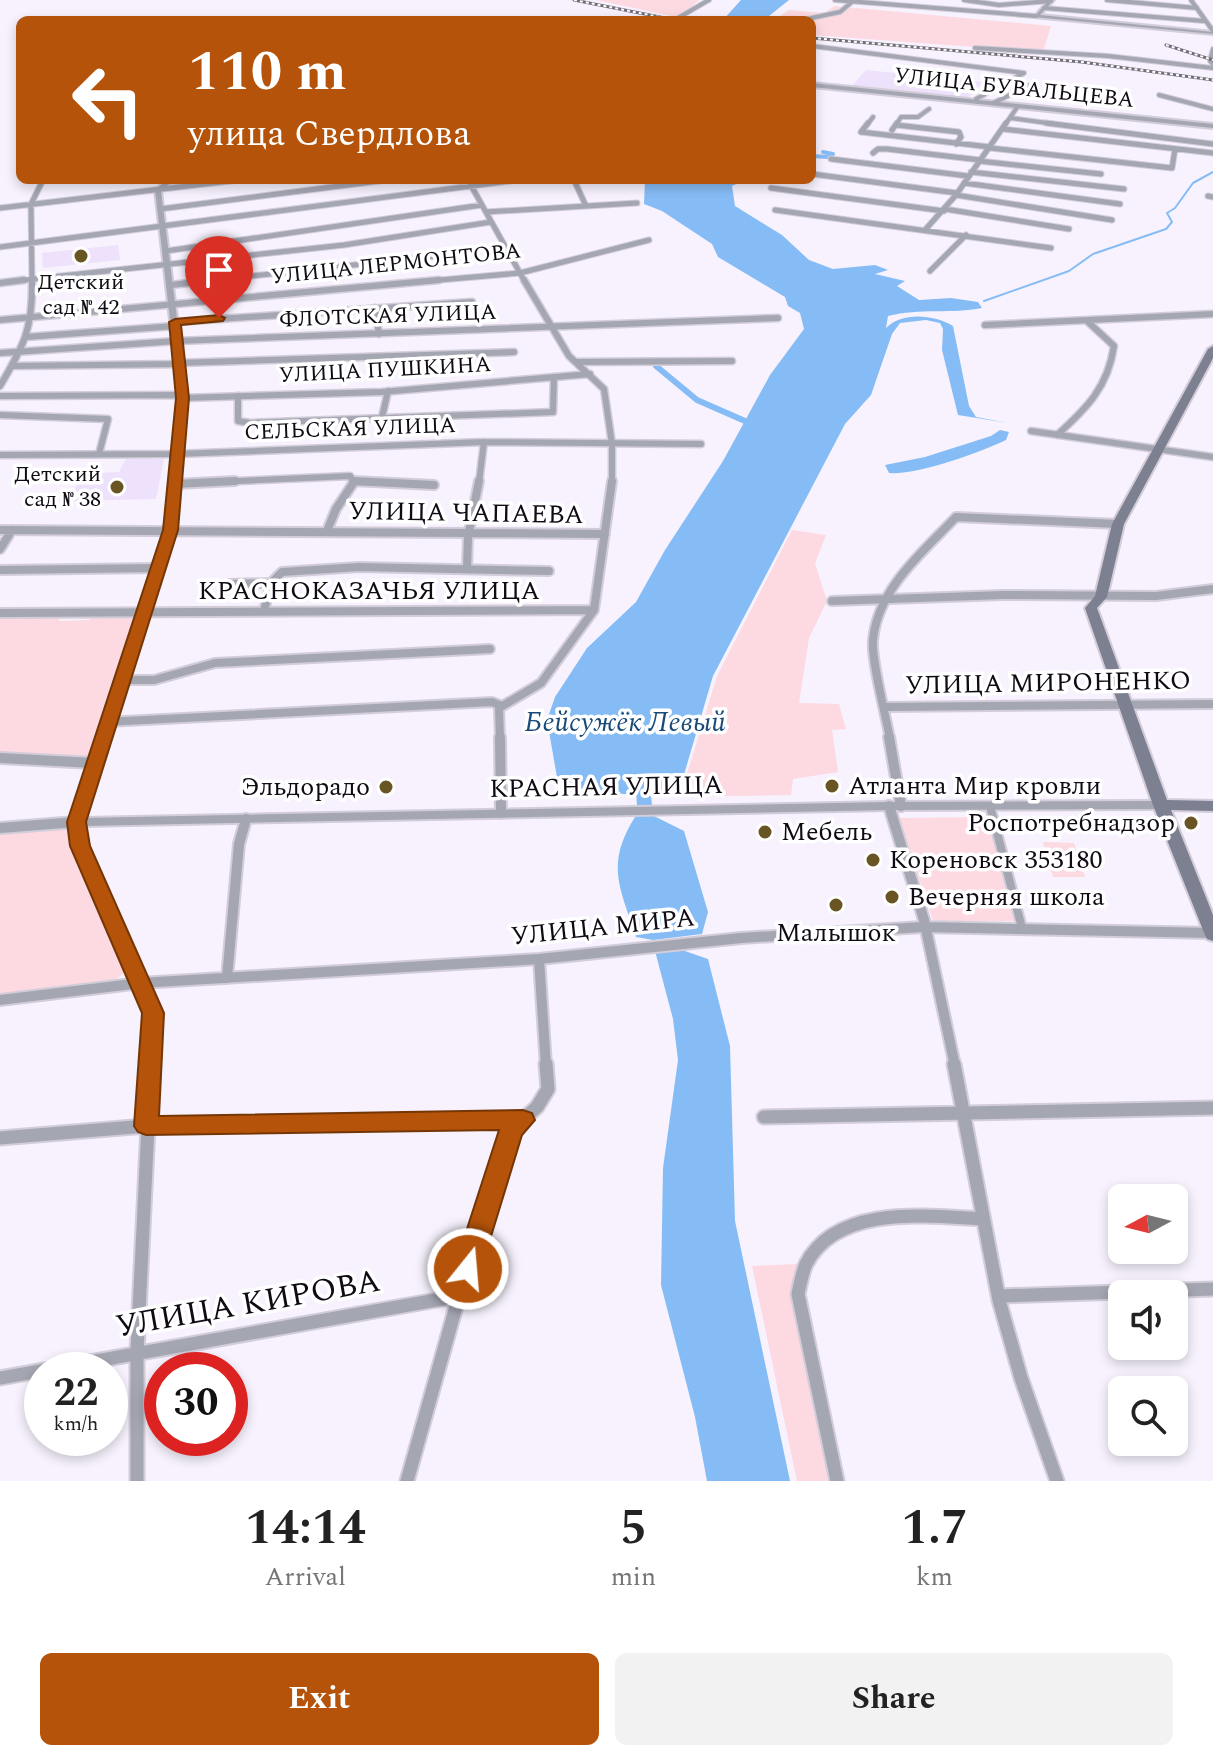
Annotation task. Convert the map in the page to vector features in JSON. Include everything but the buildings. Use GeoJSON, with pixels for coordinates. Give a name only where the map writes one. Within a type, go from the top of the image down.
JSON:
{"type":"FeatureCollection","features":[{"type":"Feature","properties":{"kind":"main road"},"geometry":{"type":"LineString","coordinates":[[1213,349],[1118,524],[1101,597],[1091,608],[1160,805],[1213,934]]}},
{"type":"Feature","properties":{"kind":"main road","name":"КРАСНАЯ УЛИЦА"},"geometry":{"type":"LineString","coordinates":[[1160,805],[1213,806]]}},
{"type":"Feature","properties":{"kind":"street"},"geometry":{"type":"LineString","coordinates":[[682,16],[709,0]]}},
{"type":"Feature","properties":{"kind":"street"},"geometry":{"type":"LineString","coordinates":[[835,0],[1213,32]]}},
{"type":"Feature","properties":{"kind":"street"},"geometry":{"type":"LineString","coordinates":[[964,0],[981,5],[1047,2],[1213,18]]}},
{"type":"Feature","properties":{"kind":"street"},"geometry":{"type":"LineString","coordinates":[[1022,0],[1032,3]]}},
{"type":"Feature","properties":{"kind":"street"},"geometry":{"type":"LineString","coordinates":[[1107,0],[1197,8]]}},
{"type":"Feature","properties":{"kind":"street"},"geometry":{"type":"LineString","coordinates":[[1191,0],[1213,32]]}},
{"type":"Feature","properties":{"kind":"street"},"geometry":{"type":"LineString","coordinates":[[816,17],[840,12],[853,1]]}},
{"type":"Feature","properties":{"kind":"street"},"geometry":{"type":"LineString","coordinates":[[1036,16],[1047,2]]}},
{"type":"Feature","properties":{"kind":"street"},"geometry":{"type":"LineString","coordinates":[[816,47],[1024,73],[976,99],[978,102]]}},
{"type":"Feature","properties":{"kind":"street"},"geometry":{"type":"LineString","coordinates":[[975,48],[1108,56],[1212,67],[1213,49]]}},
{"type":"Feature","properties":{"kind":"street"},"geometry":{"type":"LineString","coordinates":[[993,103],[1029,86],[1011,80]]}},
{"type":"Feature","properties":{"kind":"street","name":"УЛИЦА БУВАЛЬЦЕВА"},"geometry":{"type":"LineString","coordinates":[[816,85],[1213,126]]}},
{"type":"Feature","properties":{"kind":"street"},"geometry":{"type":"LineString","coordinates":[[1159,95],[1213,109]]}},
{"type":"Feature","properties":{"kind":"street"},"geometry":{"type":"LineString","coordinates":[[926,230],[956,194],[1018,106]]}},
{"type":"Feature","properties":{"kind":"street"},"geometry":{"type":"LineString","coordinates":[[887,135],[901,117],[918,117],[929,109]]}},
{"type":"Feature","properties":{"kind":"street"},"geometry":{"type":"LineString","coordinates":[[873,117],[861,132],[1172,168],[1175,149]]}},
{"type":"Feature","properties":{"kind":"street"},"geometry":{"type":"LineString","coordinates":[[1010,118],[1213,144]]}},
{"type":"Feature","properties":{"kind":"street"},"geometry":{"type":"LineString","coordinates":[[896,125],[962,133],[956,144]]}},
{"type":"Feature","properties":{"kind":"street"},"geometry":{"type":"LineString","coordinates":[[1003,129],[1213,153]]}},
{"type":"Feature","properties":{"kind":"street"},"geometry":{"type":"LineString","coordinates":[[873,153],[881,148],[1101,174]]}},
{"type":"Feature","properties":{"kind":"street"},"geometry":{"type":"LineString","coordinates":[[831,159],[1124,189]]}},
{"type":"Feature","properties":{"kind":"street"},"geometry":{"type":"LineString","coordinates":[[816,175],[1112,220]]}},
{"type":"Feature","properties":{"kind":"street"},"geometry":{"type":"LineString","coordinates":[[964,183],[1120,204]]}},
{"type":"Feature","properties":{"kind":"street"},"geometry":{"type":"LineString","coordinates":[[0,386],[21,351],[33,317],[31,204],[41,184]]}},
{"type":"Feature","properties":{"kind":"street"},"geometry":{"type":"LineString","coordinates":[[158,190],[166,184]]}},
{"type":"Feature","properties":{"kind":"street"},"geometry":{"type":"LineString","coordinates":[[0,208],[207,184]]}},
{"type":"Feature","properties":{"kind":"street"},"geometry":{"type":"LineString","coordinates":[[160,209],[356,184]]}},
{"type":"Feature","properties":{"kind":"street"},"geometry":{"type":"LineString","coordinates":[[0,247],[164,228],[464,184]]}},
{"type":"Feature","properties":{"kind":"street"},"geometry":{"type":"LineString","coordinates":[[472,184],[550,328],[576,362],[604,389],[612,444],[612,486],[594,610],[541,683],[499,708],[501,813]]}},
{"type":"Feature","properties":{"kind":"street"},"geometry":{"type":"LineString","coordinates":[[576,184],[586,206]]}},
{"type":"Feature","properties":{"kind":"street"},"geometry":{"type":"LineString","coordinates":[[771,188],[1069,229]]}},
{"type":"Feature","properties":{"kind":"street"},"geometry":{"type":"LineString","coordinates":[[137,1481],[137,1352],[153,1013],[80,846],[76,822],[170,530],[182,397],[158,190]]}},
{"type":"Feature","properties":{"kind":"street"},"geometry":{"type":"LineString","coordinates":[[166,251],[484,209],[637,203]]}},
{"type":"Feature","properties":{"kind":"street"},"geometry":{"type":"LineString","coordinates":[[775,210],[1051,248]]}},
{"type":"Feature","properties":{"kind":"street"},"geometry":{"type":"LineString","coordinates":[[0,283],[344,245],[491,222]]}},
{"type":"Feature","properties":{"kind":"street"},"geometry":{"type":"LineString","coordinates":[[930,271],[966,235]]}},
{"type":"Feature","properties":{"kind":"street","name":"УЛИЦА ЛЕРМОНТОВА"},"geometry":{"type":"LineString","coordinates":[[0,320],[520,273],[649,240]]}},
{"type":"Feature","properties":{"kind":"street"},"geometry":{"type":"LineString","coordinates":[[171,285],[464,253]]}},
{"type":"Feature","properties":{"kind":"street"},"geometry":{"type":"LineString","coordinates":[[296,271],[301,292]]}},
{"type":"Feature","properties":{"kind":"street"},"geometry":{"type":"LineString","coordinates":[[26,337],[472,302]]}},
{"type":"Feature","properties":{"kind":"street"},"geometry":{"type":"LineString","coordinates":[[375,308],[379,334]]}},
{"type":"Feature","properties":{"kind":"street"},"geometry":{"type":"LineString","coordinates":[[985,325],[1213,314]]}},
{"type":"Feature","properties":{"kind":"street","name":"ФЛОТСКАЯ УЛИЦА"},"geometry":{"type":"LineString","coordinates":[[0,353],[177,341],[778,318]]}},
{"type":"Feature","properties":{"kind":"street"},"geometry":{"type":"LineString","coordinates":[[1057,435],[1102,394],[1112,370],[1114,346],[1087,321]]}},
{"type":"Feature","properties":{"kind":"street"},"geometry":{"type":"LineString","coordinates":[[12,366],[178,364],[514,352]]}},
{"type":"Feature","properties":{"kind":"street"},"geometry":{"type":"LineString","coordinates":[[576,362],[732,361]]}},
{"type":"Feature","properties":{"kind":"street","name":"УЛИЦА ПУШКИНА"},"geometry":{"type":"LineString","coordinates":[[0,396],[182,397],[388,391],[590,374]]}},
{"type":"Feature","properties":{"kind":"street"},"geometry":{"type":"LineString","coordinates":[[238,396],[237,417],[242,423],[553,412],[554,377]]}},
{"type":"Feature","properties":{"kind":"street"},"geometry":{"type":"LineString","coordinates":[[382,417],[388,391]]}},
{"type":"Feature","properties":{"kind":"street"},"geometry":{"type":"LineString","coordinates":[[0,415],[108,419],[99,454]]}},
{"type":"Feature","properties":{"kind":"street"},"geometry":{"type":"LineString","coordinates":[[1031,431],[1213,457]]}},
{"type":"Feature","properties":{"kind":"street"},"geometry":{"type":"LineString","coordinates":[[467,569],[468,533],[480,482],[484,442]]}},
{"type":"Feature","properties":{"kind":"street","name":"СЕЛЬСКАЯ УЛИЦА"},"geometry":{"type":"LineString","coordinates":[[0,455],[177,454],[484,442],[701,444]]}},
{"type":"Feature","properties":{"kind":"street"},"geometry":{"type":"LineString","coordinates":[[175,484],[350,476],[354,482],[434,485]]}},
{"type":"Feature","properties":{"kind":"street","name":"УЛИЦА ЧАПАЕВА"},"geometry":{"type":"LineString","coordinates":[[327,531],[336,509],[354,482]]}},
{"type":"Feature","properties":{"kind":"street"},"geometry":{"type":"LineString","coordinates":[[1057,1481],[1032,1412],[999,1296],[965,1111],[895,806],[873,641],[882,611],[900,575],[956,517],[1118,524]]}},
{"type":"Feature","properties":{"kind":"street","name":"УЛИЦА ЧАПАЕВА"},"geometry":{"type":"LineString","coordinates":[[0,530],[605,534]]}},
{"type":"Feature","properties":{"kind":"street"},"geometry":{"type":"LineString","coordinates":[[0,549],[12,530]]}},
{"type":"Feature","properties":{"kind":"street"},"geometry":{"type":"LineString","coordinates":[[264,611],[271,583],[282,572],[340,567],[549,571]]}},
{"type":"Feature","properties":{"kind":"street"},"geometry":{"type":"LineString","coordinates":[[0,570],[158,568]]}},
{"type":"Feature","properties":{"kind":"street"},"geometry":{"type":"LineString","coordinates":[[230,584],[271,583]]}},
{"type":"Feature","properties":{"kind":"street"},"geometry":{"type":"LineString","coordinates":[[832,601],[1186,595],[1213,589]]}},
{"type":"Feature","properties":{"kind":"street","name":"КРАСНОКАЗАЧЬЯ УЛИЦА"},"geometry":{"type":"LineString","coordinates":[[0,613],[594,610]]}},
{"type":"Feature","properties":{"kind":"street"},"geometry":{"type":"LineString","coordinates":[[120,680],[154,680],[215,663],[490,649]]}},
{"type":"Feature","properties":{"kind":"street"},"geometry":{"type":"LineString","coordinates":[[106,722],[492,702],[502,706]]}},
{"type":"Feature","properties":{"kind":"street","name":"УЛИЦА МИРОНЕНКО"},"geometry":{"type":"LineString","coordinates":[[884,707],[1213,704]]}},
{"type":"Feature","properties":{"kind":"street"},"geometry":{"type":"LineString","coordinates":[[0,758],[93,763]]}},
{"type":"Feature","properties":{"kind":"street","name":"КРАСНАЯ УЛИЦА"},"geometry":{"type":"LineString","coordinates":[[0,828],[76,822],[633,810],[1160,805]]}},
{"type":"Feature","properties":{"kind":"street"},"geometry":{"type":"LineString","coordinates":[[990,806],[1022,928]]}},
{"type":"Feature","properties":{"kind":"street"},"geometry":{"type":"LineString","coordinates":[[227,978],[239,844],[246,819]]}},
{"type":"Feature","properties":{"kind":"street","name":"УЛИЦА МИРА"},"geometry":{"type":"LineString","coordinates":[[0,1000],[141,983],[539,959],[647,946],[923,927],[1213,934]]}},
{"type":"Feature","properties":{"kind":"street"},"geometry":{"type":"LineString","coordinates":[[407,1481],[459,1296],[511,1130],[537,1107],[548,1089],[539,959]]}},
{"type":"Feature","properties":{"kind":"street"},"geometry":{"type":"LineString","coordinates":[[764,1117],[1213,1108]]}},
{"type":"Feature","properties":{"kind":"street"},"geometry":{"type":"LineString","coordinates":[[0,1138],[146,1126],[523,1120]]}},
{"type":"Feature","properties":{"kind":"street"},"geometry":{"type":"LineString","coordinates":[[837,1481],[798,1294],[800,1278],[813,1249],[828,1236],[866,1223],[907,1215],[983,1219]]}},
{"type":"Feature","properties":{"kind":"street"},"geometry":{"type":"LineString","coordinates":[[999,1296],[1213,1289]]}},
{"type":"Feature","properties":{"kind":"street","name":"УЛИЦА КИРОВА"},"geometry":{"type":"LineString","coordinates":[[0,1378],[459,1296]]}},
{"type":"Feature","properties":{"kind":"shaded area"},"geometry":{"type":"Polygon","coordinates":[[[596,0],[699,0],[693,5],[696,8],[671,16],[596,0]]]}},
{"type":"Feature","properties":{"kind":"shaded area"},"geometry":{"type":"Polygon","coordinates":[[[834,6],[1051,26],[1043,52],[816,35],[816,16],[780,16],[789,10],[825,13],[834,6]]]}},
{"type":"Feature","properties":{"kind":"shaded area"},"geometry":{"type":"Polygon","coordinates":[[[866,70],[983,82],[967,99],[851,87],[866,70]]]}},
{"type":"Feature","properties":{"kind":"shaded area","name":"Детский сад № 42"},"geometry":{"type":"Polygon","coordinates":[[[118,245],[120,260],[43,268],[42,253],[118,245]]]}},
{"type":"Feature","properties":{"kind":"shaded area","name":"Детский сад № 38"},"geometry":{"type":"Polygon","coordinates":[[[126,459],[164,459],[156,499],[70,501],[81,474],[119,472],[126,459]]]}},
{"type":"Feature","properties":{"kind":"shaded area"},"geometry":{"type":"Polygon","coordinates":[[[792,530],[826,535],[815,563],[827,601],[809,638],[799,703],[839,704],[846,729],[832,730],[838,772],[793,779],[791,795],[680,797],[717,676],[792,530]]]}},
{"type":"Feature","properties":{"kind":"shaded area"},"geometry":{"type":"Polygon","coordinates":[[[137,613],[92,755],[77,759],[0,755],[0,616],[60,614],[59,621],[89,620],[95,614],[137,613]]]}},
{"type":"Feature","properties":{"kind":"shaded area"},"geometry":{"type":"Polygon","coordinates":[[[987,817],[1014,921],[933,921],[899,818],[987,817]]]}},
{"type":"Feature","properties":{"kind":"shaded area"},"geometry":{"type":"Polygon","coordinates":[[[61,826],[67,831],[93,889],[91,896],[104,915],[126,967],[123,974],[111,983],[0,997],[0,830],[61,826]]]}},
{"type":"Feature","properties":{"kind":"shaded area"},"geometry":{"type":"Polygon","coordinates":[[[1043,842],[1074,843],[1085,877],[1053,877],[1043,842]]]}},
{"type":"Feature","properties":{"kind":"shaded area"},"geometry":{"type":"Polygon","coordinates":[[[797,1264],[794,1299],[830,1481],[797,1481],[752,1266],[797,1264]]]}},
{"type":"Feature","properties":{"kind":"water"},"geometry":{"type":"Polygon","coordinates":[[[741,0],[789,0],[769,16],[727,16],[741,0]]]}},
{"type":"Feature","properties":{"kind":"water","name":"Бейсужёк Левый"},"geometry":{"type":"Polygon","coordinates":[[[645,184],[736,184],[732,186],[735,206],[782,235],[809,260],[833,269],[875,265],[888,270],[875,274],[905,281],[897,286],[919,300],[951,298],[978,302],[982,308],[888,316],[886,328],[900,319],[918,316],[953,326],[969,406],[976,417],[1008,423],[958,415],[942,350],[943,329],[940,323],[926,320],[900,323],[892,334],[871,395],[845,424],[713,676],[678,795],[618,794],[558,783],[547,720],[555,697],[587,648],[636,602],[665,550],[723,461],[770,375],[804,329],[800,313],[788,306],[785,297],[718,257],[712,244],[662,211],[644,204],[645,184]]]}},
{"type":"Feature","properties":{"kind":"water"},"geometry":{"type":"Polygon","coordinates":[[[1000,430],[1009,432],[1006,440],[948,462],[901,473],[889,473],[885,465],[925,457],[991,436],[1000,430]]]}},
{"type":"Feature","properties":{"kind":"water","name":"Бейсужёк Левый"},"geometry":{"type":"Polygon","coordinates":[[[654,816],[684,831],[708,912],[702,934],[653,940],[636,937],[618,876],[620,849],[635,817],[654,816]]]}},
{"type":"Feature","properties":{"kind":"water"},"geometry":{"type":"Polygon","coordinates":[[[679,949],[708,959],[730,1046],[735,1221],[790,1481],[707,1481],[695,1417],[661,1285],[663,1168],[678,1060],[673,1019],[655,951],[679,949]]]}},
{"type":"Feature","properties":{"kind":"waterway"},"geometry":{"type":"LineString","coordinates":[[816,156],[833,154],[823,152]]}},
{"type":"Feature","properties":{"kind":"waterway"},"geometry":{"type":"LineString","coordinates":[[984,301],[1069,271],[1093,254],[1166,229],[1172,222],[1167,213],[1175,208],[1193,183],[1213,172]]}},
{"type":"Feature","properties":{"kind":"waterway"},"geometry":{"type":"LineString","coordinates":[[656,366],[697,400],[745,421]]}},
{"type":"Feature","properties":{"kind":"waterway","name":"Бейсужёк Левый"},"geometry":{"type":"LineString","coordinates":[[642,776],[647,835]]}},
{"type":"Feature","properties":{"kind":"railway"},"geometry":{"type":"LineString","coordinates":[[574,0],[655,16]]}},
{"type":"Feature","properties":{"kind":"railway"},"geometry":{"type":"LineString","coordinates":[[816,38],[1082,62],[1213,80]]}},
{"type":"Feature","properties":{"kind":"railway"},"geometry":{"type":"LineString","coordinates":[[1166,45],[1213,60]]}},
{"type":"Feature","properties":{"kind":"place","name":"Детский сад № 42"},"geometry":{"type":"Point","coordinates":[81,256]}},
{"type":"Feature","properties":{"kind":"place","name":"Детский сад № 38"},"geometry":{"type":"Point","coordinates":[117,487]}},
{"type":"Feature","properties":{"kind":"place","name":"Атланта Мир кровли"},"geometry":{"type":"Point","coordinates":[832,786]}},
{"type":"Feature","properties":{"kind":"place","name":"Эльдорадо"},"geometry":{"type":"Point","coordinates":[386,787]}},
{"type":"Feature","properties":{"kind":"place","name":"Роспотребнадзор"},"geometry":{"type":"Point","coordinates":[1191,823]}},
{"type":"Feature","properties":{"kind":"place","name":"Мебель"},"geometry":{"type":"Point","coordinates":[765,832]}},
{"type":"Feature","properties":{"kind":"place","name":"Кореновск 353180"},"geometry":{"type":"Point","coordinates":[873,860]}},
{"type":"Feature","properties":{"kind":"place","name":"Вечерняя школа"},"geometry":{"type":"Point","coordinates":[892,897]}},
{"type":"Feature","properties":{"kind":"place","name":"Малышок"},"geometry":{"type":"Point","coordinates":[836,905]}},
{"type":"Feature","properties":{"kind":"route"},"geometry":{"type":"LineString","coordinates":[[219,318],[175,322],[183,398],[170,530],[76,822],[80,846],[153,1013],[146,1126],[523,1120],[511,1130],[468,1269]]}}]}
